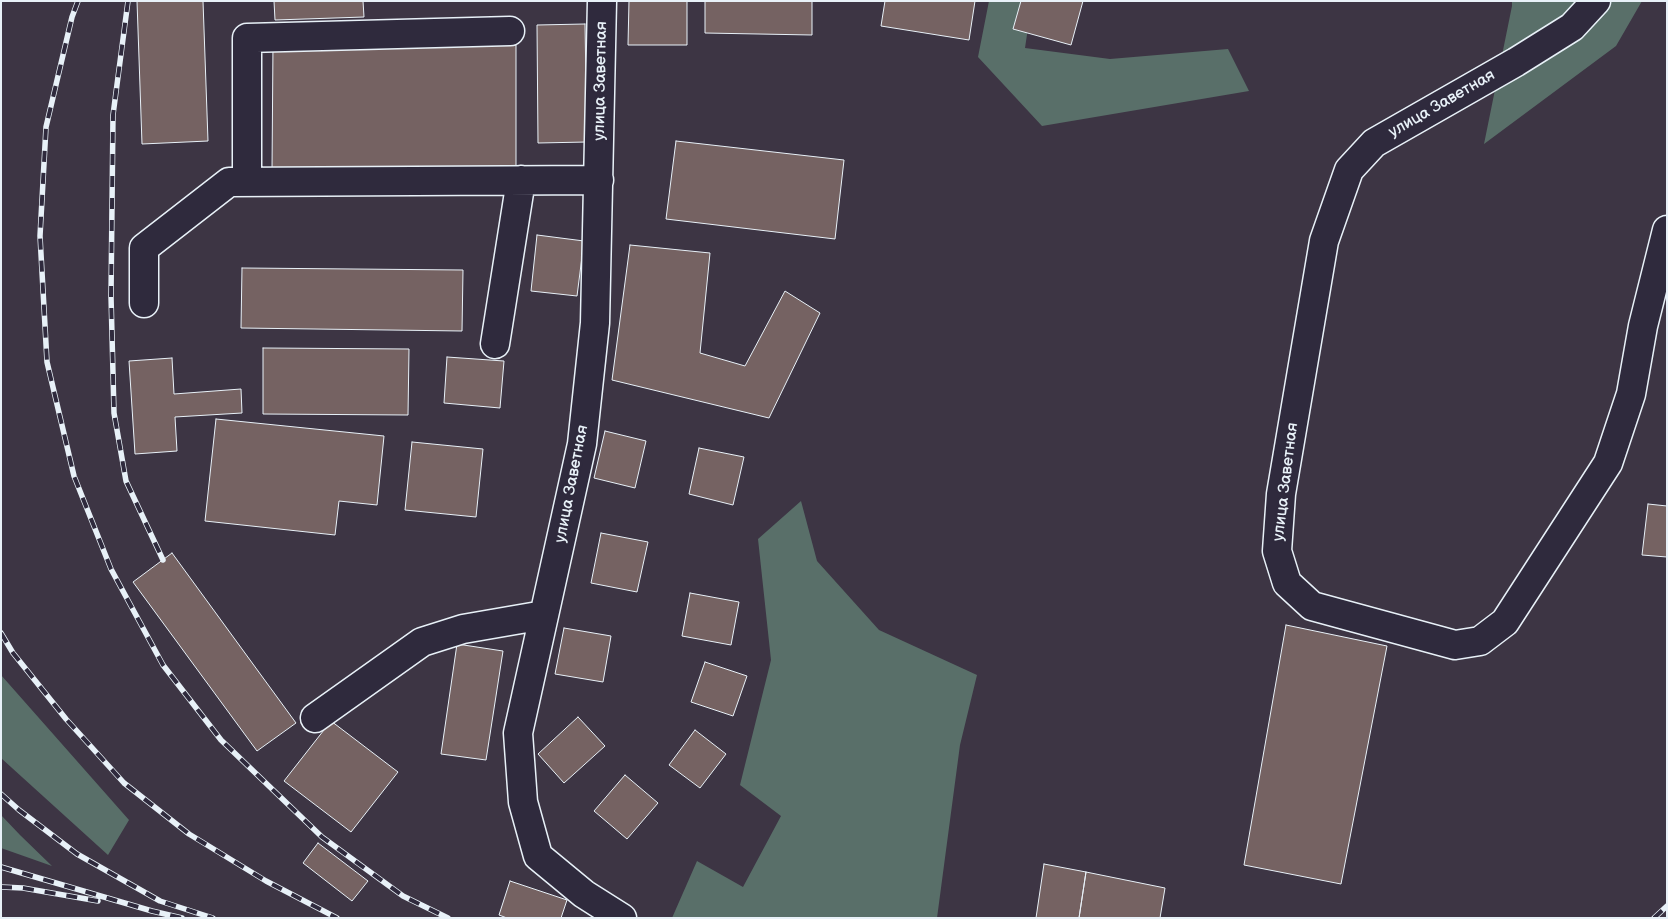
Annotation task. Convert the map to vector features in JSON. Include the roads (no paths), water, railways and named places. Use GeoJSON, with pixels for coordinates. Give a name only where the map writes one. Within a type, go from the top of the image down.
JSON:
{"type":"FeatureCollection","features":[{"type":"Feature","properties":{"kind":"street","name":"улица Заветная"},"geometry":{"type":"LineString","coordinates":[[602,1],[595,323],[582,444],[518,733],[523,802],[538,856],[584,894],[622,918]]}},
{"type":"Feature","properties":{"kind":"street","name":"улица Заветная"},"geometry":{"type":"LineString","coordinates":[[1596,1],[1572,27],[1516,62],[1374,142],[1348,170],[1324,241],[1281,494],[1277,551],[1287,583],[1312,606],[1455,645],[1480,642],[1505,622],[1608,463],[1631,394],[1644,326],[1667,230]]}},
{"type":"Feature","properties":{"kind":"street"},"geometry":{"type":"LineString","coordinates":[[247,182],[247,38],[510,31]]}},
{"type":"Feature","properties":{"kind":"street"},"geometry":{"type":"LineString","coordinates":[[495,344],[521,180]]}},
{"type":"Feature","properties":{"kind":"street"},"geometry":{"type":"LineString","coordinates":[[144,303],[144,248],[229,182],[598,180]]}},
{"type":"Feature","properties":{"kind":"street"},"geometry":{"type":"LineString","coordinates":[[315,718],[422,642],[463,629],[544,615]]}},
{"type":"Feature","properties":{"kind":"railway"},"geometry":{"type":"LineString","coordinates":[[78,1],[72,17],[46,127],[40,236],[47,362],[74,476],[111,569],[163,665],[221,740],[322,837],[403,896],[448,918]]}},
{"type":"Feature","properties":{"kind":"railway"},"geometry":{"type":"LineString","coordinates":[[128,1],[113,115],[111,296],[114,413],[126,481],[163,560]]}},
{"type":"Feature","properties":{"kind":"railway"},"geometry":{"type":"LineString","coordinates":[[1,633],[13,653],[66,719],[124,783],[189,834],[266,881],[337,918]]}},
{"type":"Feature","properties":{"kind":"railway"},"geometry":{"type":"LineString","coordinates":[[1,794],[77,854],[160,901],[213,918]]}},
{"type":"Feature","properties":{"kind":"railway"},"geometry":{"type":"LineString","coordinates":[[1,867],[182,918]]}},
{"type":"Feature","properties":{"kind":"railway"},"geometry":{"type":"LineString","coordinates":[[1,887],[23,888],[98,901]]}},
{"type":"Feature","properties":{"kind":"railway"},"geometry":{"type":"LineString","coordinates":[[1654,918],[1667,906]]}}]}
